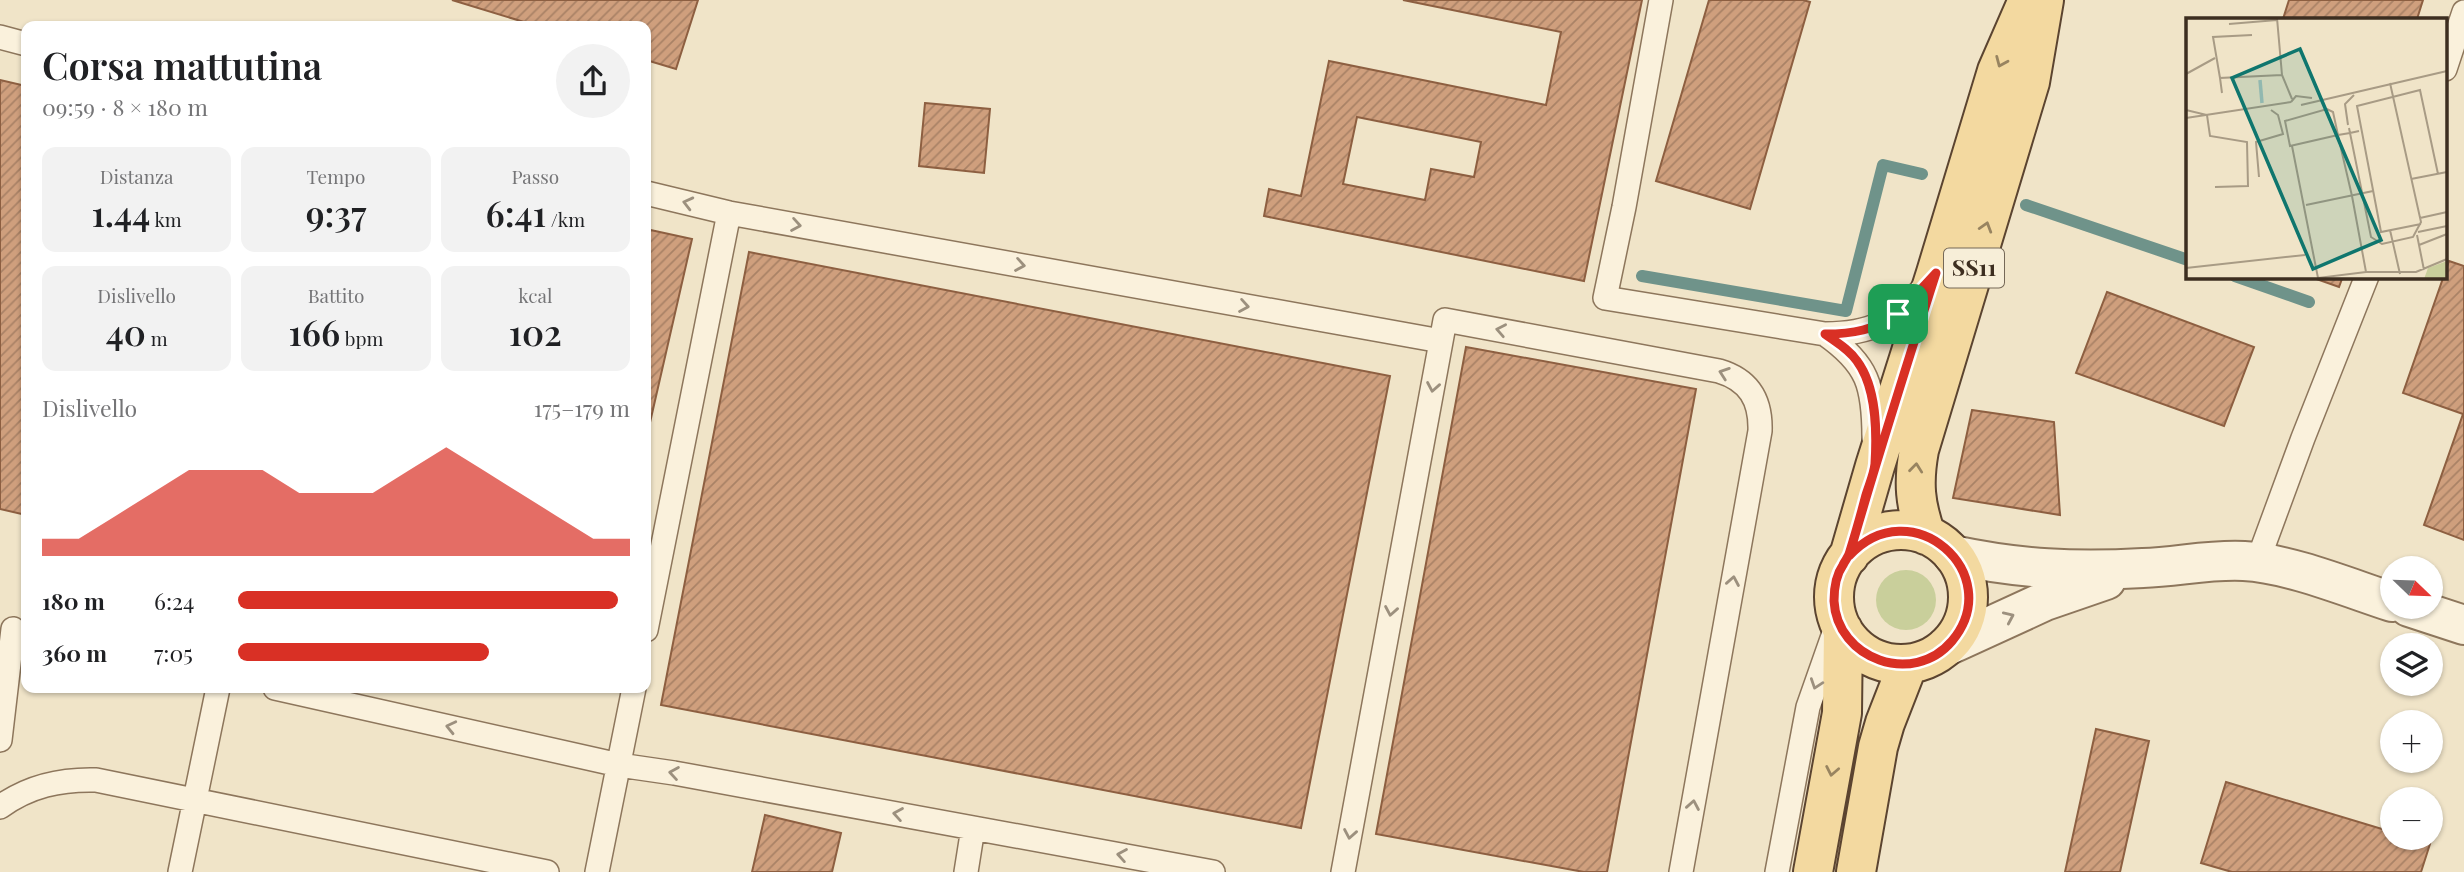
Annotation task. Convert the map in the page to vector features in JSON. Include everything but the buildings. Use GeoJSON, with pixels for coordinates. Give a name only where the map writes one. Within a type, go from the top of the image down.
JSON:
{"type":"FeatureCollection","features":[{"type":"Feature","properties":{"kind":"main road","name":"SS11"},"geometry":{"type":"LineString","coordinates":[[1813,872],[1842,713],[1840,625],[1834,598],[1835,587],[1842,565],[1849,556],[1997,71],[2028,0]]}},
{"type":"Feature","properties":{"kind":"main road","name":"SS11"},"geometry":{"type":"LineString","coordinates":[[1947,646],[1964,621],[1968,601],[1966,582],[1917,509],[1915,470],[2030,82],[2043,0]]}},
{"type":"Feature","properties":{"kind":"main road"},"geometry":{"type":"LineString","coordinates":[[1849,556],[1864,541],[1884,533],[1905,531],[1939,545]]}},
{"type":"Feature","properties":{"kind":"main road"},"geometry":{"type":"LineString","coordinates":[[1840,625],[1849,640],[1865,654],[1886,663],[1908,664],[1929,658],[1947,646]]}},
{"type":"Feature","properties":{"kind":"main road"},"geometry":{"type":"LineString","coordinates":[[1856,872],[1878,747],[1908,664]]}},
{"type":"Feature","properties":{"kind":"street"},"geometry":{"type":"LineString","coordinates":[[1939,545],[2022,568],[2068,571],[2220,561],[2257,563],[2316,577],[2380,598]]}},
{"type":"Feature","properties":{"kind":"street"},"geometry":{"type":"LineString","coordinates":[[1947,646],[2045,601],[2145,568]]}},
{"type":"Feature","properties":{"kind":"street"},"geometry":{"type":"LineString","coordinates":[[2443,618],[2464,625]]}},
{"type":"Feature","properties":{"kind":"lane"},"geometry":{"type":"LineString","coordinates":[[1661,0],[1605,298],[1825,334],[1845,334],[1870,330],[1887,321],[1908,305],[1936,273]]}},
{"type":"Feature","properties":{"kind":"lane"},"geometry":{"type":"LineString","coordinates":[[2446,66],[2464,12]]}},
{"type":"Feature","properties":{"kind":"lane"},"geometry":{"type":"LineString","coordinates":[[0,37],[21,43]]}},
{"type":"Feature","properties":{"kind":"lane"},"geometry":{"type":"LineString","coordinates":[[651,194],[729,213],[1441,341]]}},
{"type":"Feature","properties":{"kind":"lane"},"geometry":{"type":"LineString","coordinates":[[651,605],[729,213]]}},
{"type":"Feature","properties":{"kind":"lane"},"geometry":{"type":"LineString","coordinates":[[2257,563],[2317,400],[2366,278]]}},
{"type":"Feature","properties":{"kind":"lane"},"geometry":{"type":"LineString","coordinates":[[1343,872],[1445,320],[1719,371],[1741,380],[1751,389],[1758,403],[1760,431],[1681,872]]}},
{"type":"Feature","properties":{"kind":"lane"},"geometry":{"type":"LineString","coordinates":[[1825,334],[1845,348],[1858,362],[1870,387],[1874,416],[1875,466]]}},
{"type":"Feature","properties":{"kind":"lane"},"geometry":{"type":"LineString","coordinates":[[1777,872],[1808,707],[1840,625]]}},
{"type":"Feature","properties":{"kind":"lane"},"geometry":{"type":"LineString","coordinates":[[0,740],[13,629]]}},
{"type":"Feature","properties":{"kind":"lane"},"geometry":{"type":"LineString","coordinates":[[180,872],[217,693]]}},
{"type":"Feature","properties":{"kind":"lane"},"geometry":{"type":"LineString","coordinates":[[297,693],[619,765],[1213,872]]}},
{"type":"Feature","properties":{"kind":"lane"},"geometry":{"type":"LineString","coordinates":[[597,872],[633,693]]}},
{"type":"Feature","properties":{"kind":"lane"},"geometry":{"type":"LineString","coordinates":[[0,807],[30,789],[74,780],[96,780],[547,872]]}},
{"type":"Feature","properties":{"kind":"lane"},"geometry":{"type":"LineString","coordinates":[[966,872],[973,828]]}},
{"type":"Feature","properties":{"kind":"green space"},"geometry":{"type":"Polygon","coordinates":[[[1906,570],[1923,575],[1931,583],[1936,600],[1931,617],[1923,625],[1906,630],[1889,625],[1881,617],[1876,600],[1881,583],[1889,575],[1906,570]]]}},
{"type":"Feature","properties":{"kind":"waterway"},"geometry":{"type":"LineString","coordinates":[[1642,276],[1846,311],[1883,165],[1922,174]]}},
{"type":"Feature","properties":{"kind":"waterway"},"geometry":{"type":"LineString","coordinates":[[2026,205],[2186,259]]}},
{"type":"Feature","properties":{"kind":"waterway"},"geometry":{"type":"LineString","coordinates":[[2241,278],[2309,302]]}},
{"type":"Feature","properties":{"kind":"route"},"geometry":{"type":"LineString","coordinates":[[1898,314],[1870,330],[1825,334],[1845,348],[1858,362],[1870,387],[1874,416],[1875,466],[1849,556],[1838,575],[1835,609],[1843,630],[1856,648],[1886,663],[1908,664],[1929,658],[1954,639],[1964,621],[1968,601],[1966,582],[1959,563],[1940,543],[1926,535],[1905,531],[1884,533],[1864,541],[1849,556],[1936,273],[1898,314]]}}]}
